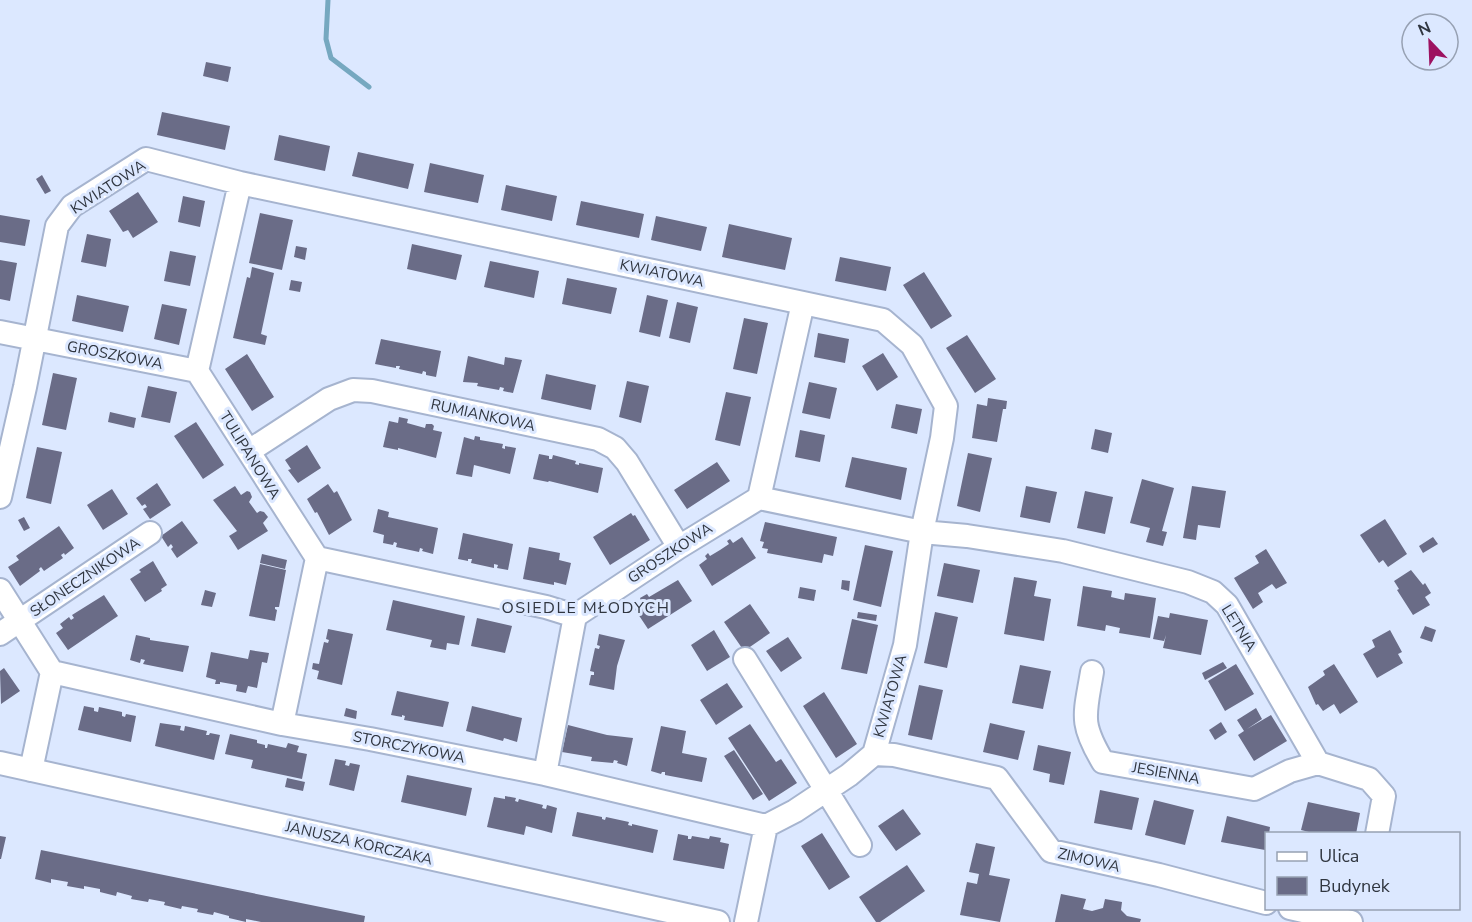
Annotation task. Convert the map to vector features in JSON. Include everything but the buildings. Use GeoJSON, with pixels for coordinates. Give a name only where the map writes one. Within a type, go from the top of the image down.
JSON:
{"type":"FeatureCollection","features":[{"type":"Feature","properties":{"kind":"street","name":"KWIATOWA"},"geometry":{"type":"LineString","coordinates":[[0,497],[57,226],[72,206],[146,159],[240,183],[883,320],[912,345],[946,406],[942,438],[922,532],[905,645],[874,754],[849,775],[795,811],[766,825]]}},
{"type":"Feature","properties":{"kind":"street"},"geometry":{"type":"LineString","coordinates":[[197,372],[240,183]]}},
{"type":"Feature","properties":{"kind":"street"},"geometry":{"type":"LineString","coordinates":[[802,303],[759,498],[922,532]]}},
{"type":"Feature","properties":{"kind":"street","name":"GROSZKOWA"},"geometry":{"type":"LineString","coordinates":[[0,332],[197,372]]}},
{"type":"Feature","properties":{"kind":"street","name":"TULIPANOWA"},"geometry":{"type":"LineString","coordinates":[[197,372],[317,558]]}},
{"type":"Feature","properties":{"kind":"street","name":"RUMIANKOWA"},"geometry":{"type":"LineString","coordinates":[[249,451],[329,399],[353,390],[372,391],[598,439],[615,448],[627,462],[679,546]]}},
{"type":"Feature","properties":{"kind":"street","name":"GROSZKOWA"},"geometry":{"type":"LineString","coordinates":[[575,616],[679,546],[759,498]]}},
{"type":"Feature","properties":{"kind":"street","name":"LETNIA"},"geometry":{"type":"LineString","coordinates":[[922,532],[967,536],[1063,551],[1188,582],[1213,592],[1227,605],[1318,763]]}},
{"type":"Feature","properties":{"kind":"street","name":"SŁONECZNIKOWA"},"geometry":{"type":"LineString","coordinates":[[0,634],[150,533]]}},
{"type":"Feature","properties":{"kind":"street"},"geometry":{"type":"LineString","coordinates":[[282,724],[317,558],[546,607],[575,616],[544,774]]}},
{"type":"Feature","properties":{"kind":"street","name":"SŁONECZNIKOWA"},"geometry":{"type":"LineString","coordinates":[[0,590],[52,672]]}},
{"type":"Feature","properties":{"kind":"street"},"geometry":{"type":"LineString","coordinates":[[745,659],[860,845]]}},
{"type":"Feature","properties":{"kind":"street"},"geometry":{"type":"LineString","coordinates":[[31,770],[52,672]]}},
{"type":"Feature","properties":{"kind":"street","name":"STORCZYKOWA"},"geometry":{"type":"LineString","coordinates":[[52,672],[282,724],[370,738],[544,774],[766,825]]}},
{"type":"Feature","properties":{"kind":"street","name":"JESIENNA"},"geometry":{"type":"LineString","coordinates":[[1092,672],[1084,719],[1089,739],[1103,762],[1254,789],[1290,771],[1318,763]]}},
{"type":"Feature","properties":{"kind":"street","name":"ZIMOWA"},"geometry":{"type":"LineString","coordinates":[[874,754],[894,755],[997,778],[1051,851],[1159,875],[1265,903]]}},
{"type":"Feature","properties":{"kind":"street","name":"JANUSZA KORCZAKA"},"geometry":{"type":"LineString","coordinates":[[0,763],[718,922]]}},
{"type":"Feature","properties":{"kind":"street"},"geometry":{"type":"LineString","coordinates":[[1318,763],[1369,779],[1384,796],[1377,832]]}},
{"type":"Feature","properties":{"kind":"street"},"geometry":{"type":"LineString","coordinates":[[746,922],[766,825]]}},
{"type":"Feature","properties":{"kind":"street"},"geometry":{"type":"LineString","coordinates":[[1295,910],[1351,922]]}},
{"type":"Feature","properties":{"kind":"waterway"},"geometry":{"type":"LineString","coordinates":[[328,0],[326,39],[331,58],[369,87]]}},
{"type":"Feature","properties":{"kind":"district","name":"OSIEDLE MŁODYCH"},"geometry":{"type":"Point","coordinates":[586,608]}}]}
